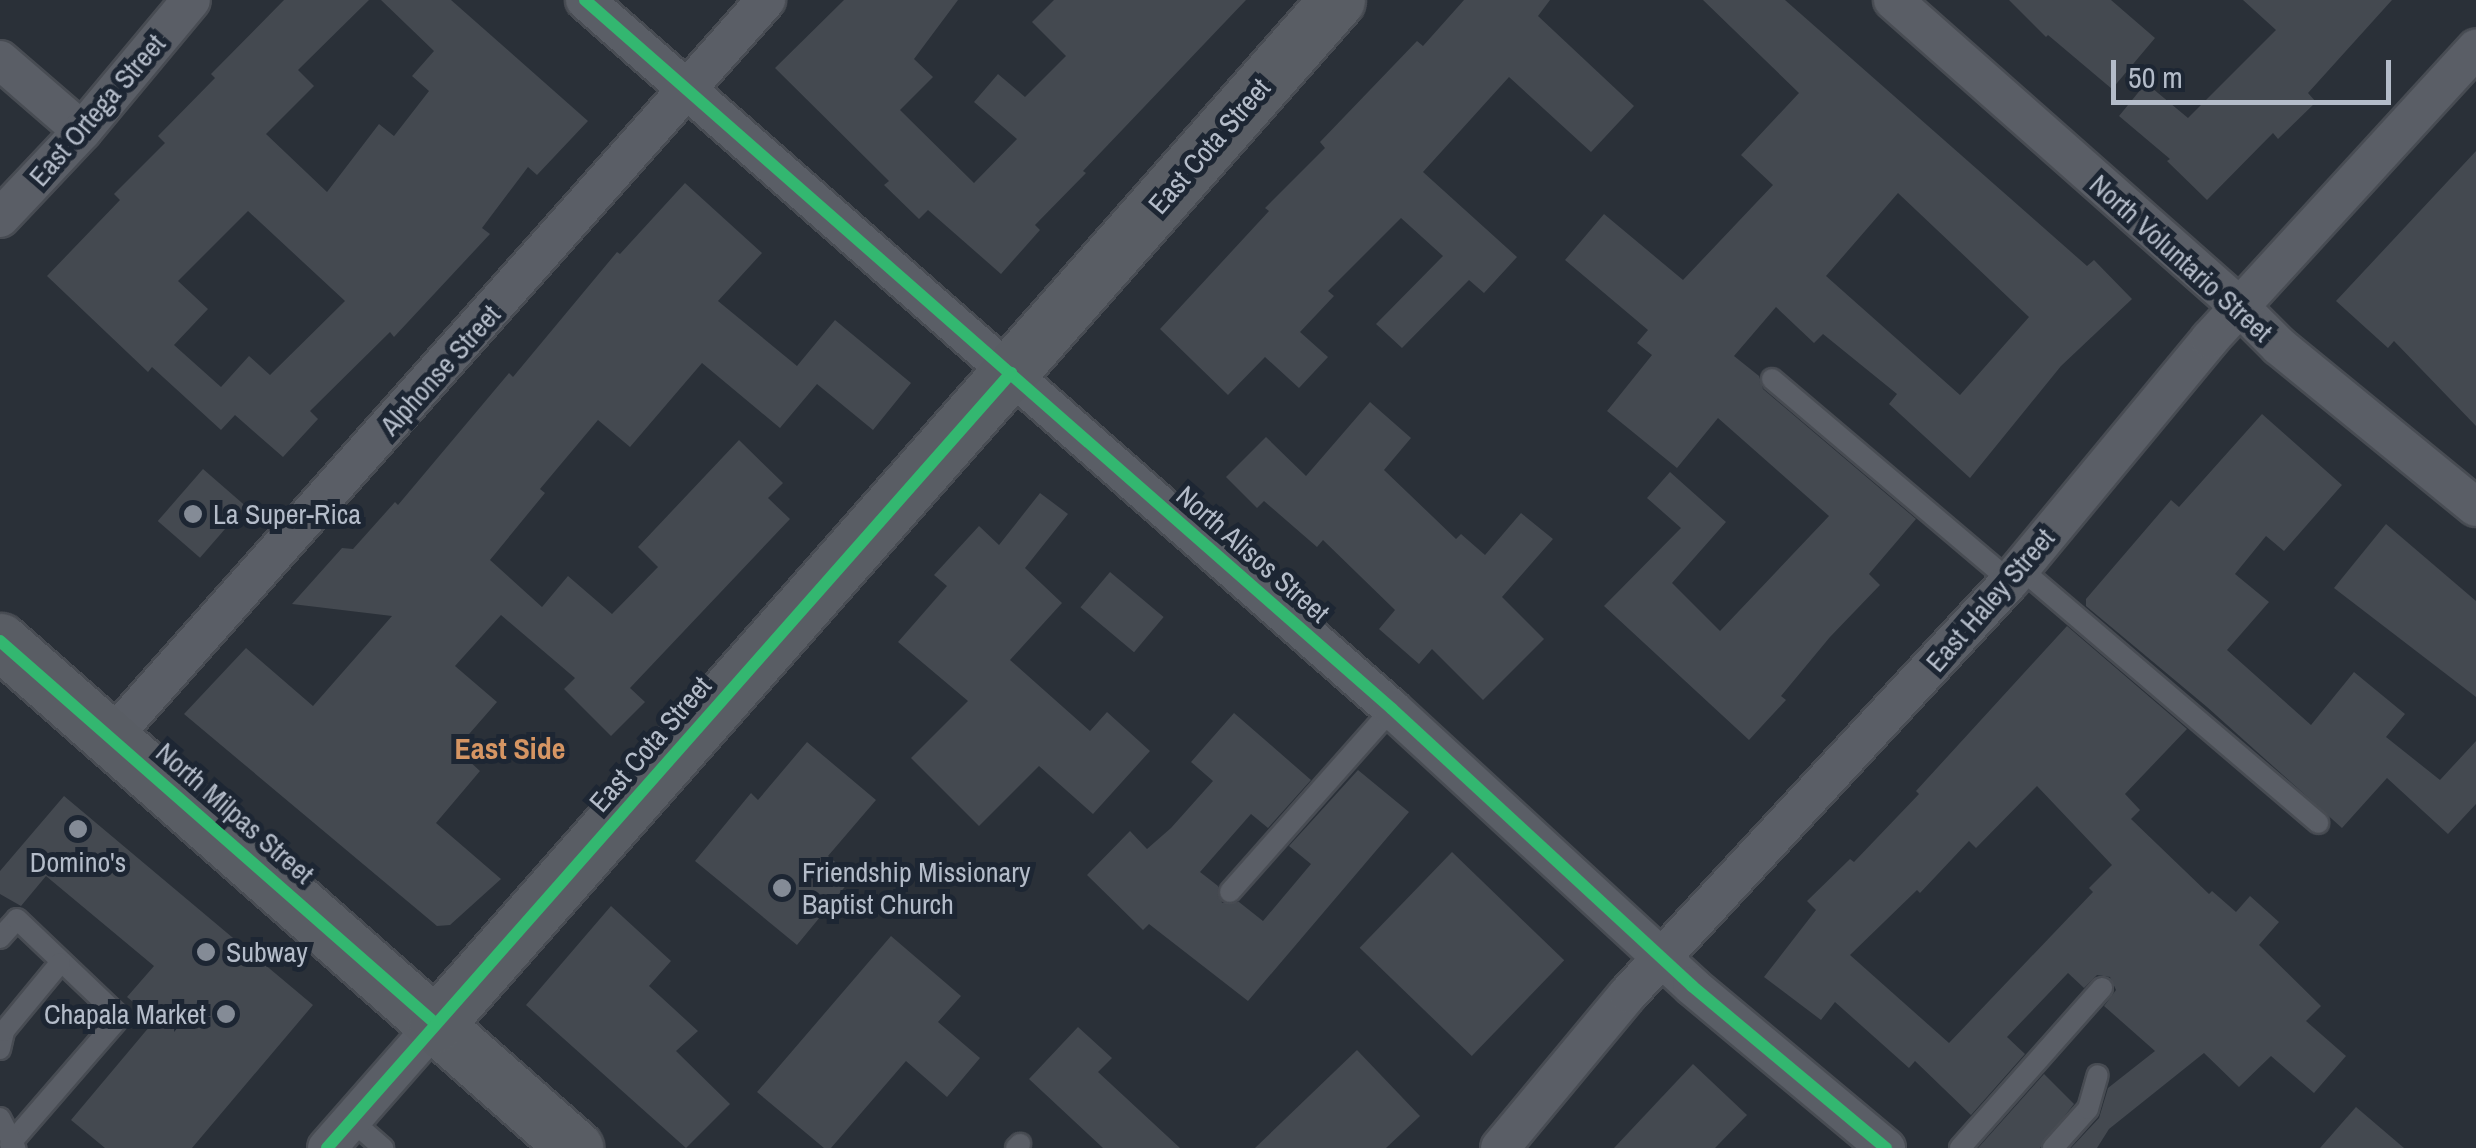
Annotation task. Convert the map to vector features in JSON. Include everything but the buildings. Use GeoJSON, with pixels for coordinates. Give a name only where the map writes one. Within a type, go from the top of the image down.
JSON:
{"type":"FeatureCollection","features":[{"type":"Feature","properties":{"kind":"street","name":"East Ortega Street"},"geometry":{"type":"LineString","coordinates":[[0,218],[82,131],[192,0]]}},
{"type":"Feature","properties":{"kind":"street","name":"North Alisos Street"},"geometry":{"type":"LineString","coordinates":[[586,0],[1392,709],[1692,986],[1886,1148]]}},
{"type":"Feature","properties":{"kind":"street","name":"Alphonse Street"},"geometry":{"type":"LineString","coordinates":[[112,738],[766,0]]}},
{"type":"Feature","properties":{"kind":"street","name":"East Cota Street"},"geometry":{"type":"LineString","coordinates":[[327,1148],[1337,0]]}},
{"type":"Feature","properties":{"kind":"street","name":"North Voluntario Street"},"geometry":{"type":"LineString","coordinates":[[1910,5],[2279,346],[2476,507]]}},
{"type":"Feature","properties":{"kind":"street","name":"East Haley Street"},"geometry":{"type":"LineString","coordinates":[[1500,1148],[1664,957],[2015,575],[2240,306],[2476,49]]}},
{"type":"Feature","properties":{"kind":"street"},"geometry":{"type":"LineString","coordinates":[[0,60],[82,131]]}},
{"type":"Feature","properties":{"kind":"street","name":"North Milpas Street"},"geometry":{"type":"LineString","coordinates":[[0,641],[575,1148]]}},
{"type":"Feature","properties":{"kind":"lane"},"geometry":{"type":"LineString","coordinates":[[1772,379],[2318,822]]}},
{"type":"Feature","properties":{"kind":"lane"},"geometry":{"type":"LineString","coordinates":[[1230,892],[1392,709]]}},
{"type":"Feature","properties":{"kind":"lane"},"geometry":{"type":"LineString","coordinates":[[0,938],[17,919],[120,1017],[12,1146],[0,1118]]}},
{"type":"Feature","properties":{"kind":"lane"},"geometry":{"type":"LineString","coordinates":[[1,1036],[60,963]]}},
{"type":"Feature","properties":{"kind":"lane"},"geometry":{"type":"LineString","coordinates":[[1960,1148],[2102,988]]}},
{"type":"Feature","properties":{"kind":"lane"},"geometry":{"type":"LineString","coordinates":[[2053,1148],[2088,1109],[2098,1075]]}},
{"type":"Feature","properties":{"kind":"lane"},"geometry":{"type":"LineString","coordinates":[[352,1120],[382,1148]]}},
{"type":"Feature","properties":{"kind":"cycle path"},"geometry":{"type":"LineString","coordinates":[[585,0],[1392,709],[1692,986],[1886,1148]]}},
{"type":"Feature","properties":{"kind":"cycle path"},"geometry":{"type":"LineString","coordinates":[[327,1148],[1011,373]]}},
{"type":"Feature","properties":{"kind":"cycle path"},"geometry":{"type":"LineString","coordinates":[[0,641],[436,1024]]}},
{"type":"Feature","properties":{"kind":"place","name":"La Super-Rica"},"geometry":{"type":"Point","coordinates":[193,514]}},
{"type":"Feature","properties":{"kind":"place","name":"Domino's"},"geometry":{"type":"Point","coordinates":[78,829]}},
{"type":"Feature","properties":{"kind":"place","name":"Friendship Missionary Baptist Church"},"geometry":{"type":"Point","coordinates":[782,888]}},
{"type":"Feature","properties":{"kind":"place","name":"Subway"},"geometry":{"type":"Point","coordinates":[206,952]}},
{"type":"Feature","properties":{"kind":"place","name":"Chapala Market"},"geometry":{"type":"Point","coordinates":[226,1014]}},
{"type":"Feature","properties":{"kind":"district","name":"East Side"},"geometry":{"type":"Point","coordinates":[510,748]}}]}
